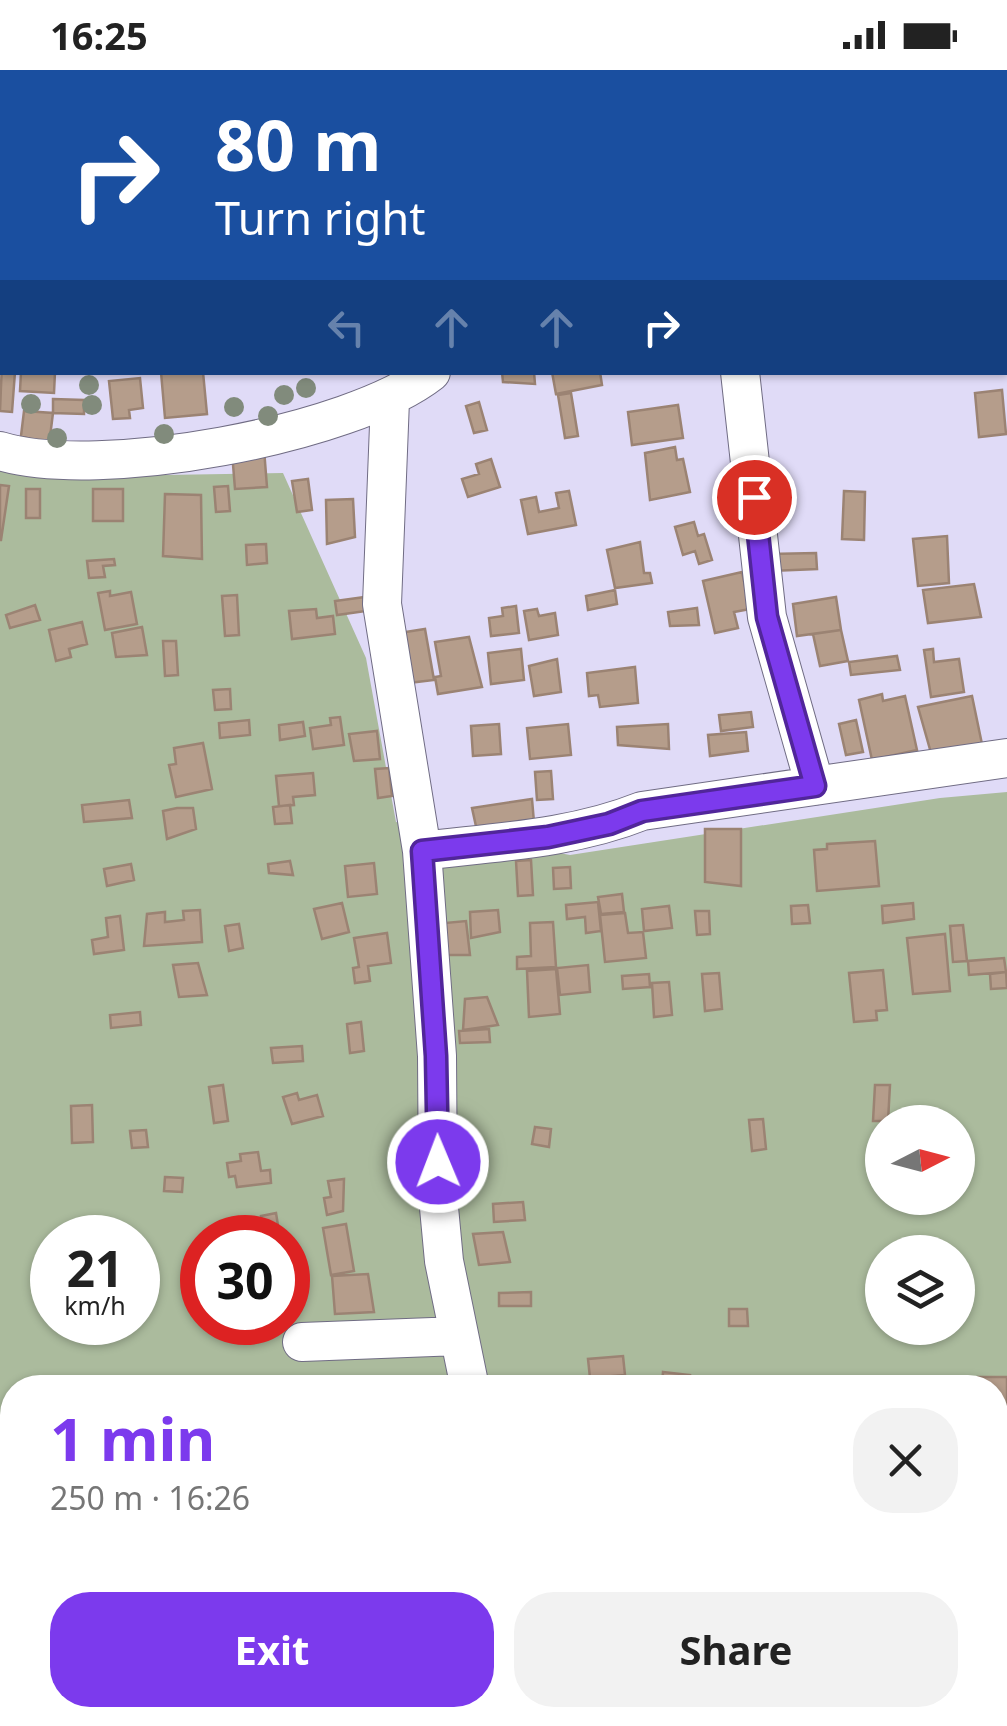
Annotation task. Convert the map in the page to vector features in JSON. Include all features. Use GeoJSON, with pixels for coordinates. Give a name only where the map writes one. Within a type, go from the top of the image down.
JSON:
{"type":"FeatureCollection","features":[{"type":"Feature","properties":{"kind":"street"},"geometry":{"type":"LineString","coordinates":[[740,375],[767,617],[815,786]]}},
{"type":"Feature","properties":{"kind":"street"},"geometry":{"type":"LineString","coordinates":[[0,451],[100,463],[294,429],[412,383],[382,604],[422,851],[436,1056],[438,1197],[467,1375]]}},
{"type":"Feature","properties":{"kind":"street"},"geometry":{"type":"LineString","coordinates":[[422,851],[548,837],[609,824],[642,811],[1007,758]]}},
{"type":"Feature","properties":{"kind":"street"},"geometry":{"type":"LineString","coordinates":[[310,1342],[459,1336]]}},
{"type":"Feature","properties":{"kind":"green space"},"geometry":{"type":"Polygon","coordinates":[[[0,466],[42,477],[283,473],[366,658],[396,822],[570,855],[940,798],[1007,792],[1007,1375],[0,1375],[0,466]]]}},
{"type":"Feature","properties":{"kind":"building"},"geometry":{"type":"Polygon","coordinates":[[[1,375],[15,375],[12,412],[0,411],[1,375]]]}},
{"type":"Feature","properties":{"kind":"building"},"geometry":{"type":"Polygon","coordinates":[[[21,375],[55,375],[54,393],[20,391],[21,375]]]}},
{"type":"Feature","properties":{"kind":"building"},"geometry":{"type":"Polygon","coordinates":[[[161,375],[203,375],[207,414],[165,418],[161,375]]]}},
{"type":"Feature","properties":{"kind":"building"},"geometry":{"type":"Polygon","coordinates":[[[502,375],[534,375],[535,384],[503,382],[502,375]]]}},
{"type":"Feature","properties":{"kind":"building"},"geometry":{"type":"Polygon","coordinates":[[[553,375],[600,375],[602,385],[556,394],[553,375]]]}},
{"type":"Feature","properties":{"kind":"building"},"geometry":{"type":"Polygon","coordinates":[[[140,378],[143,408],[129,410],[130,418],[113,419],[109,381],[140,378]]]}},
{"type":"Feature","properties":{"kind":"building"},"geometry":{"type":"Polygon","coordinates":[[[1002,390],[1006,434],[979,437],[975,393],[1002,390]]]}},
{"type":"Feature","properties":{"kind":"building"},"geometry":{"type":"Polygon","coordinates":[[[571,393],[578,436],[565,438],[558,395],[571,393]]]}},
{"type":"Feature","properties":{"kind":"building"},"geometry":{"type":"Polygon","coordinates":[[[53,399],[84,400],[84,414],[53,413],[53,399]]]}},
{"type":"Feature","properties":{"kind":"building"},"geometry":{"type":"Polygon","coordinates":[[[479,402],[487,430],[474,433],[466,406],[479,402]]]}},
{"type":"Feature","properties":{"kind":"building"},"geometry":{"type":"Polygon","coordinates":[[[678,405],[683,438],[632,445],[628,412],[678,405]]]}},
{"type":"Feature","properties":{"kind":"building"},"geometry":{"type":"Polygon","coordinates":[[[24,411],[53,413],[49,445],[21,436],[24,411]]]}},
{"type":"Feature","properties":{"kind":"building"},"geometry":{"type":"Polygon","coordinates":[[[675,447],[677,460],[683,459],[690,492],[650,500],[645,453],[675,447]]]}},
{"type":"Feature","properties":{"kind":"building"},"geometry":{"type":"Polygon","coordinates":[[[264,449],[267,487],[235,489],[232,452],[264,449]]]}},
{"type":"Feature","properties":{"kind":"building"},"geometry":{"type":"Polygon","coordinates":[[[491,459],[500,487],[468,497],[462,479],[479,474],[476,464],[491,459]]]}},
{"type":"Feature","properties":{"kind":"building"},"geometry":{"type":"Polygon","coordinates":[[[308,479],[312,510],[297,512],[292,481],[308,479]]]}},
{"type":"Feature","properties":{"kind":"building"},"geometry":{"type":"Polygon","coordinates":[[[0,485],[9,486],[1,540],[0,540],[0,485]]]}},
{"type":"Feature","properties":{"kind":"building"},"geometry":{"type":"Polygon","coordinates":[[[228,486],[230,511],[216,512],[214,487],[228,486]]]}},
{"type":"Feature","properties":{"kind":"building"},"geometry":{"type":"Polygon","coordinates":[[[26,489],[40,489],[40,518],[26,518],[26,489]]]}},
{"type":"Feature","properties":{"kind":"building"},"geometry":{"type":"Polygon","coordinates":[[[93,489],[123,489],[123,521],[93,521],[93,489]]]}},
{"type":"Feature","properties":{"kind":"building"},"geometry":{"type":"Polygon","coordinates":[[[569,491],[576,525],[528,534],[521,500],[536,497],[539,512],[559,508],[556,493],[569,491]]]}},
{"type":"Feature","properties":{"kind":"building"},"geometry":{"type":"Polygon","coordinates":[[[844,491],[865,492],[864,540],[842,539],[844,491]]]}},
{"type":"Feature","properties":{"kind":"building"},"geometry":{"type":"Polygon","coordinates":[[[165,494],[201,495],[202,559],[163,556],[165,494]]]}},
{"type":"Feature","properties":{"kind":"building"},"geometry":{"type":"Polygon","coordinates":[[[353,499],[355,537],[327,544],[326,500],[353,499]]]}},
{"type":"Feature","properties":{"kind":"building"},"geometry":{"type":"Polygon","coordinates":[[[694,522],[698,536],[704,534],[712,560],[699,564],[695,551],[683,555],[675,527],[694,522]]]}},
{"type":"Feature","properties":{"kind":"building"},"geometry":{"type":"Polygon","coordinates":[[[947,536],[949,583],[918,586],[913,539],[947,536]]]}},
{"type":"Feature","properties":{"kind":"building"},"geometry":{"type":"Polygon","coordinates":[[[640,542],[644,573],[650,573],[652,583],[615,588],[607,550],[640,542]]]}},
{"type":"Feature","properties":{"kind":"building"},"geometry":{"type":"Polygon","coordinates":[[[266,544],[267,563],[247,565],[246,545],[266,544]]]}},
{"type":"Feature","properties":{"kind":"building"},"geometry":{"type":"Polygon","coordinates":[[[816,553],[817,569],[771,571],[770,554],[816,553]]]}},
{"type":"Feature","properties":{"kind":"building"},"geometry":{"type":"Polygon","coordinates":[[[114,559],[115,565],[103,566],[105,577],[89,578],[87,561],[114,559]]]}},
{"type":"Feature","properties":{"kind":"building"},"geometry":{"type":"Polygon","coordinates":[[[742,572],[750,609],[734,612],[738,628],[715,633],[703,581],[742,572]]]}},
{"type":"Feature","properties":{"kind":"building"},"geometry":{"type":"Polygon","coordinates":[[[974,584],[981,617],[928,623],[923,590],[974,584]]]}},
{"type":"Feature","properties":{"kind":"building"},"geometry":{"type":"Polygon","coordinates":[[[615,590],[617,604],[588,610],[586,596],[615,590]]]}},
{"type":"Feature","properties":{"kind":"building"},"geometry":{"type":"Polygon","coordinates":[[[110,591],[110,596],[131,592],[137,624],[105,630],[98,593],[110,591]]]}},
{"type":"Feature","properties":{"kind":"building"},"geometry":{"type":"Polygon","coordinates":[[[237,595],[239,635],[225,636],[222,596],[237,595]]]}},
{"type":"Feature","properties":{"kind":"building"},"geometry":{"type":"Polygon","coordinates":[[[365,597],[366,611],[337,615],[335,601],[365,597]]]}},
{"type":"Feature","properties":{"kind":"building"},"geometry":{"type":"Polygon","coordinates":[[[836,597],[841,630],[797,636],[793,604],[836,597]]]}},
{"type":"Feature","properties":{"kind":"building"},"geometry":{"type":"Polygon","coordinates":[[[35,605],[40,620],[10,628],[6,615],[35,605]]]}},
{"type":"Feature","properties":{"kind":"building"},"geometry":{"type":"Polygon","coordinates":[[[516,606],[519,633],[491,636],[489,618],[503,616],[502,608],[516,606]]]}},
{"type":"Feature","properties":{"kind":"building"},"geometry":{"type":"Polygon","coordinates":[[[697,608],[699,625],[670,626],[668,612],[697,608]]]}},
{"type":"Feature","properties":{"kind":"building"},"geometry":{"type":"Polygon","coordinates":[[[316,609],[317,618],[333,616],[335,634],[292,639],[289,611],[316,609]]]}},
{"type":"Feature","properties":{"kind":"building"},"geometry":{"type":"Polygon","coordinates":[[[537,609],[539,616],[555,613],[558,635],[529,640],[524,611],[537,609]]]}},
{"type":"Feature","properties":{"kind":"building"},"geometry":{"type":"Polygon","coordinates":[[[82,622],[87,644],[69,649],[71,657],[56,661],[49,630],[82,622]]]}},
{"type":"Feature","properties":{"kind":"building"},"geometry":{"type":"Polygon","coordinates":[[[142,627],[147,655],[116,657],[112,633],[142,627]]]}},
{"type":"Feature","properties":{"kind":"building"},"geometry":{"type":"Polygon","coordinates":[[[425,629],[434,680],[408,683],[399,633],[425,629]]]}},
{"type":"Feature","properties":{"kind":"building"},"geometry":{"type":"Polygon","coordinates":[[[841,630],[848,661],[820,666],[813,634],[841,630]]]}},
{"type":"Feature","properties":{"kind":"building"},"geometry":{"type":"Polygon","coordinates":[[[469,637],[482,687],[438,694],[435,677],[441,676],[435,642],[469,637]]]}},
{"type":"Feature","properties":{"kind":"building"},"geometry":{"type":"Polygon","coordinates":[[[163,641],[176,641],[178,675],[165,676],[163,641]]]}},
{"type":"Feature","properties":{"kind":"building"},"geometry":{"type":"Polygon","coordinates":[[[521,649],[524,680],[491,684],[488,653],[521,649]]]}},
{"type":"Feature","properties":{"kind":"building"},"geometry":{"type":"Polygon","coordinates":[[[933,649],[934,662],[959,659],[964,692],[931,697],[924,650],[933,649]]]}},
{"type":"Feature","properties":{"kind":"building"},"geometry":{"type":"Polygon","coordinates":[[[897,656],[900,670],[851,675],[849,662],[897,656]]]}},
{"type":"Feature","properties":{"kind":"building"},"geometry":{"type":"Polygon","coordinates":[[[557,659],[561,692],[534,696],[529,666],[557,659]]]}},
{"type":"Feature","properties":{"kind":"building"},"geometry":{"type":"Polygon","coordinates":[[[635,667],[638,703],[600,707],[598,695],[589,696],[587,673],[635,667]]]}},
{"type":"Feature","properties":{"kind":"building"},"geometry":{"type":"Polygon","coordinates":[[[230,689],[231,709],[215,710],[213,690],[230,689]]]}},
{"type":"Feature","properties":{"kind":"building"},"geometry":{"type":"Polygon","coordinates":[[[882,694],[883,701],[905,696],[917,750],[872,760],[859,700],[882,694]]]}},
{"type":"Feature","properties":{"kind":"building"},"geometry":{"type":"Polygon","coordinates":[[[972,696],[983,749],[933,760],[918,707],[972,696]]]}},
{"type":"Feature","properties":{"kind":"building"},"geometry":{"type":"Polygon","coordinates":[[[751,712],[753,727],[721,731],[719,715],[751,712]]]}},
{"type":"Feature","properties":{"kind":"building"},"geometry":{"type":"Polygon","coordinates":[[[340,717],[344,745],[313,749],[310,728],[331,725],[330,718],[340,717]]]}},
{"type":"Feature","properties":{"kind":"building"},"geometry":{"type":"Polygon","coordinates":[[[249,720],[250,735],[220,738],[219,723],[249,720]]]}},
{"type":"Feature","properties":{"kind":"building"},"geometry":{"type":"Polygon","coordinates":[[[856,720],[863,752],[846,755],[839,724],[856,720]]]}},
{"type":"Feature","properties":{"kind":"building"},"geometry":{"type":"Polygon","coordinates":[[[303,722],[305,736],[280,740],[279,725],[303,722]]]}},
{"type":"Feature","properties":{"kind":"building"},"geometry":{"type":"Polygon","coordinates":[[[499,724],[501,754],[473,756],[471,726],[499,724]]]}},
{"type":"Feature","properties":{"kind":"building"},"geometry":{"type":"Polygon","coordinates":[[[568,724],[571,755],[530,759],[527,728],[568,724]]]}},
{"type":"Feature","properties":{"kind":"building"},"geometry":{"type":"Polygon","coordinates":[[[668,724],[669,749],[618,745],[617,727],[668,724]]]}},
{"type":"Feature","properties":{"kind":"building"},"geometry":{"type":"Polygon","coordinates":[[[377,731],[380,759],[354,761],[349,734],[377,731]]]}},
{"type":"Feature","properties":{"kind":"building"},"geometry":{"type":"Polygon","coordinates":[[[746,732],[748,751],[710,756],[708,735],[746,732]]]}},
{"type":"Feature","properties":{"kind":"building"},"geometry":{"type":"Polygon","coordinates":[[[203,743],[212,789],[176,797],[169,765],[176,764],[174,748],[203,743]]]}},
{"type":"Feature","properties":{"kind":"building"},"geometry":{"type":"Polygon","coordinates":[[[389,768],[392,796],[378,798],[375,769],[389,768]]]}},
{"type":"Feature","properties":{"kind":"building"},"geometry":{"type":"Polygon","coordinates":[[[551,771],[553,799],[537,800],[535,772],[551,771]]]}},
{"type":"Feature","properties":{"kind":"building"},"geometry":{"type":"Polygon","coordinates":[[[313,773],[315,795],[293,797],[294,805],[279,806],[276,776],[313,773]]]}},
{"type":"Feature","properties":{"kind":"building"},"geometry":{"type":"Polygon","coordinates":[[[532,799],[535,834],[479,840],[472,808],[532,799]]]}},
{"type":"Feature","properties":{"kind":"building"},"geometry":{"type":"Polygon","coordinates":[[[129,800],[132,818],[84,822],[82,805],[129,800]]]}},
{"type":"Feature","properties":{"kind":"building"},"geometry":{"type":"Polygon","coordinates":[[[290,805],[292,823],[275,824],[273,807],[290,805]]]}},
{"type":"Feature","properties":{"kind":"building"},"geometry":{"type":"Polygon","coordinates":[[[193,808],[196,829],[167,839],[163,811],[193,808]]]}},
{"type":"Feature","properties":{"kind":"building"},"geometry":{"type":"Polygon","coordinates":[[[705,829],[741,829],[741,886],[705,882],[705,829]]]}},
{"type":"Feature","properties":{"kind":"building"},"geometry":{"type":"Polygon","coordinates":[[[875,841],[879,886],[817,891],[814,850],[827,849],[827,844],[875,841]]]}},
{"type":"Feature","properties":{"kind":"building"},"geometry":{"type":"Polygon","coordinates":[[[531,860],[533,895],[518,896],[516,861],[531,860]]]}},
{"type":"Feature","properties":{"kind":"building"},"geometry":{"type":"Polygon","coordinates":[[[290,861],[293,875],[269,873],[268,864],[290,861]]]}},
{"type":"Feature","properties":{"kind":"building"},"geometry":{"type":"Polygon","coordinates":[[[374,863],[377,894],[348,897],[345,866],[374,863]]]}},
{"type":"Feature","properties":{"kind":"building"},"geometry":{"type":"Polygon","coordinates":[[[131,864],[134,880],[107,886],[104,869],[131,864]]]}},
{"type":"Feature","properties":{"kind":"building"},"geometry":{"type":"Polygon","coordinates":[[[570,867],[571,888],[554,889],[553,868],[570,867]]]}},
{"type":"Feature","properties":{"kind":"building"},"geometry":{"type":"Polygon","coordinates":[[[622,894],[624,912],[601,914],[598,897],[622,894]]]}},
{"type":"Feature","properties":{"kind":"building"},"geometry":{"type":"Polygon","coordinates":[[[598,902],[601,931],[586,933],[585,917],[567,919],[566,905],[598,902]]]}},
{"type":"Feature","properties":{"kind":"building"},"geometry":{"type":"Polygon","coordinates":[[[342,903],[349,932],[322,939],[314,909],[342,903]]]}},
{"type":"Feature","properties":{"kind":"building"},"geometry":{"type":"Polygon","coordinates":[[[913,903],[914,919],[883,923],[882,906],[913,903]]]}},
{"type":"Feature","properties":{"kind":"building"},"geometry":{"type":"Polygon","coordinates":[[[808,905],[810,923],[792,924],[791,906],[808,905]]]}},
{"type":"Feature","properties":{"kind":"building"},"geometry":{"type":"Polygon","coordinates":[[[669,906],[672,928],[644,931],[642,909],[669,906]]]}},
{"type":"Feature","properties":{"kind":"building"},"geometry":{"type":"Polygon","coordinates":[[[200,910],[202,942],[144,946],[147,914],[165,912],[165,922],[184,920],[183,911],[200,910]]]}},
{"type":"Feature","properties":{"kind":"building"},"geometry":{"type":"Polygon","coordinates":[[[498,910],[500,932],[471,938],[470,912],[498,910]]]}},
{"type":"Feature","properties":{"kind":"building"},"geometry":{"type":"Polygon","coordinates":[[[695,911],[709,911],[710,934],[697,935],[695,911]]]}},
{"type":"Feature","properties":{"kind":"building"},"geometry":{"type":"Polygon","coordinates":[[[625,913],[628,933],[643,932],[646,958],[605,962],[600,915],[625,913]]]}},
{"type":"Feature","properties":{"kind":"building"},"geometry":{"type":"Polygon","coordinates":[[[120,916],[124,950],[94,954],[92,940],[108,937],[106,918],[120,916]]]}},
{"type":"Feature","properties":{"kind":"building"},"geometry":{"type":"Polygon","coordinates":[[[466,921],[470,955],[440,955],[434,924],[466,921]]]}},
{"type":"Feature","properties":{"kind":"building"},"geometry":{"type":"Polygon","coordinates":[[[553,922],[556,967],[517,969],[517,957],[531,956],[530,923],[553,922]]]}},
{"type":"Feature","properties":{"kind":"building"},"geometry":{"type":"Polygon","coordinates":[[[239,924],[243,948],[229,951],[225,926],[239,924]]]}},
{"type":"Feature","properties":{"kind":"building"},"geometry":{"type":"Polygon","coordinates":[[[963,925],[967,961],[953,962],[950,926],[963,925]]]}},
{"type":"Feature","properties":{"kind":"building"},"geometry":{"type":"Polygon","coordinates":[[[387,933],[391,963],[368,966],[370,981],[355,983],[353,968],[359,967],[354,938],[387,933]]]}},
{"type":"Feature","properties":{"kind":"building"},"geometry":{"type":"Polygon","coordinates":[[[945,934],[950,991],[913,994],[907,938],[945,934]]]}},
{"type":"Feature","properties":{"kind":"building"},"geometry":{"type":"Polygon","coordinates":[[[1004,958],[1006,972],[969,975],[968,961],[1004,958]]]}},
{"type":"Feature","properties":{"kind":"building"},"geometry":{"type":"Polygon","coordinates":[[[198,963],[207,995],[179,997],[173,965],[198,963]]]}},
{"type":"Feature","properties":{"kind":"building"},"geometry":{"type":"Polygon","coordinates":[[[588,965],[590,992],[560,995],[557,968],[588,965]]]}},
{"type":"Feature","properties":{"kind":"building"},"geometry":{"type":"Polygon","coordinates":[[[556,969],[560,1014],[529,1017],[527,971],[556,969]]]}},
{"type":"Feature","properties":{"kind":"building"},"geometry":{"type":"Polygon","coordinates":[[[883,970],[887,1010],[876,1011],[877,1020],[854,1022],[849,973],[883,970]]]}},
{"type":"Feature","properties":{"kind":"building"},"geometry":{"type":"Polygon","coordinates":[[[1006,972],[1007,988],[991,989],[990,974],[1006,972]]]}},
{"type":"Feature","properties":{"kind":"building"},"geometry":{"type":"Polygon","coordinates":[[[719,973],[722,1009],[705,1011],[702,974],[719,973]]]}},
{"type":"Feature","properties":{"kind":"building"},"geometry":{"type":"Polygon","coordinates":[[[649,974],[650,987],[623,989],[622,976],[649,974]]]}},
{"type":"Feature","properties":{"kind":"building"},"geometry":{"type":"Polygon","coordinates":[[[669,982],[672,1015],[654,1017],[652,983],[669,982]]]}},
{"type":"Feature","properties":{"kind":"building"},"geometry":{"type":"Polygon","coordinates":[[[487,997],[498,1025],[463,1030],[465,999],[487,997]]]}},
{"type":"Feature","properties":{"kind":"building"},"geometry":{"type":"Polygon","coordinates":[[[140,1012],[141,1025],[111,1028],[110,1015],[140,1012]]]}},
{"type":"Feature","properties":{"kind":"building"},"geometry":{"type":"Polygon","coordinates":[[[361,1022],[364,1051],[350,1053],[347,1024],[361,1022]]]}},
{"type":"Feature","properties":{"kind":"building"},"geometry":{"type":"Polygon","coordinates":[[[489,1029],[490,1042],[460,1043],[459,1031],[489,1029]]]}},
{"type":"Feature","properties":{"kind":"building"},"geometry":{"type":"Polygon","coordinates":[[[302,1046],[303,1061],[273,1063],[271,1048],[302,1046]]]}},
{"type":"Feature","properties":{"kind":"building"},"geometry":{"type":"Polygon","coordinates":[[[223,1085],[228,1121],[214,1123],[209,1087],[223,1085]]]}},
{"type":"Feature","properties":{"kind":"building"},"geometry":{"type":"Polygon","coordinates":[[[875,1085],[890,1085],[889,1105],[874,1105],[875,1085]]]}},
{"type":"Feature","properties":{"kind":"building"},"geometry":{"type":"Polygon","coordinates":[[[297,1093],[299,1100],[317,1095],[323,1116],[292,1124],[283,1097],[297,1093]]]}},
{"type":"Feature","properties":{"kind":"building"},"geometry":{"type":"Polygon","coordinates":[[[92,1105],[93,1142],[72,1143],[71,1106],[92,1105]]]}},
{"type":"Feature","properties":{"kind":"building"},"geometry":{"type":"Polygon","coordinates":[[[763,1119],[766,1149],[752,1151],[749,1120],[763,1119]]]}},
{"type":"Feature","properties":{"kind":"building"},"geometry":{"type":"Polygon","coordinates":[[[535,1127],[551,1129],[549,1147],[532,1144],[535,1127]]]}},
{"type":"Feature","properties":{"kind":"building"},"geometry":{"type":"Polygon","coordinates":[[[146,1130],[148,1147],[132,1148],[130,1131],[146,1130]]]}},
{"type":"Feature","properties":{"kind":"building"},"geometry":{"type":"Polygon","coordinates":[[[258,1152],[261,1171],[270,1170],[271,1183],[237,1187],[235,1176],[229,1177],[227,1163],[241,1161],[240,1154],[258,1152]]]}},
{"type":"Feature","properties":{"kind":"building"},"geometry":{"type":"Polygon","coordinates":[[[165,1177],[183,1178],[182,1192],[164,1191],[165,1177]]]}},
{"type":"Feature","properties":{"kind":"building"},"geometry":{"type":"Polygon","coordinates":[[[344,1179],[343,1211],[327,1215],[324,1198],[331,1197],[328,1181],[344,1179]]]}},
{"type":"Feature","properties":{"kind":"building"},"geometry":{"type":"Polygon","coordinates":[[[523,1202],[525,1220],[494,1222],[493,1204],[523,1202]]]}},
{"type":"Feature","properties":{"kind":"building"},"geometry":{"type":"Polygon","coordinates":[[[346,1224],[354,1271],[331,1275],[323,1228],[346,1224]]]}},
{"type":"Feature","properties":{"kind":"building"},"geometry":{"type":"Polygon","coordinates":[[[503,1232],[510,1262],[479,1265],[473,1234],[503,1232]]]}},
{"type":"Feature","properties":{"kind":"building"},"geometry":{"type":"Polygon","coordinates":[[[368,1274],[374,1312],[335,1314],[332,1276],[368,1274]]]}},
{"type":"Feature","properties":{"kind":"building"},"geometry":{"type":"Polygon","coordinates":[[[531,1292],[531,1306],[499,1306],[499,1293],[531,1292]]]}},
{"type":"Feature","properties":{"kind":"building"},"geometry":{"type":"Polygon","coordinates":[[[729,1309],[747,1309],[748,1326],[729,1326],[729,1309]]]}},
{"type":"Feature","properties":{"kind":"building"},"geometry":{"type":"Polygon","coordinates":[[[623,1356],[625,1375],[590,1375],[588,1359],[623,1356]]]}},
{"type":"Feature","properties":{"kind":"route"},"geometry":{"type":"LineString","coordinates":[[438,1162],[436,1056],[422,851],[548,837],[609,824],[642,811],[815,786],[767,617],[754,497]]}}]}
